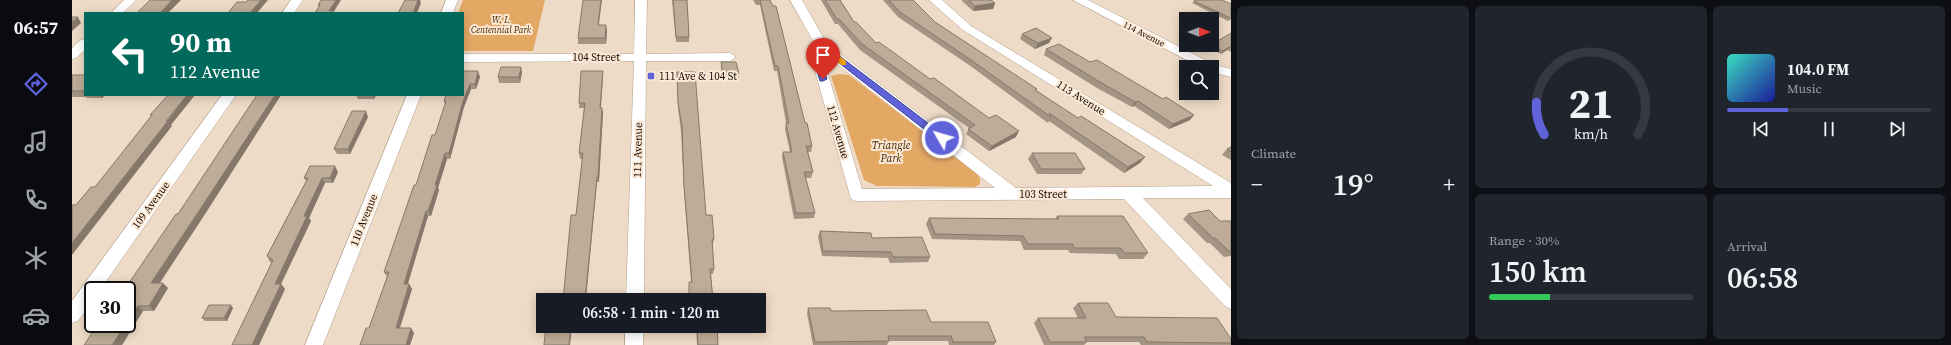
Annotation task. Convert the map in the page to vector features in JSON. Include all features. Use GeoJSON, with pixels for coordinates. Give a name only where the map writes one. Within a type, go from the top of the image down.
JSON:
{"type":"FeatureCollection","features":[{"type":"Feature","properties":{"kind":"street"},"geometry":{"type":"LineString","coordinates":[[118,12],[130,0]]}},
{"type":"Feature","properties":{"kind":"street"},"geometry":{"type":"LineString","coordinates":[[289,12],[297,0]]}},
{"type":"Feature","properties":{"kind":"street"},"geometry":{"type":"LineString","coordinates":[[447,12],[452,0]]}},
{"type":"Feature","properties":{"kind":"street","name":"111 Avenue"},"geometry":{"type":"LineString","coordinates":[[635,293],[642,0]]}},
{"type":"Feature","properties":{"kind":"street"},"geometry":{"type":"LineString","coordinates":[[796,0],[822,46],[1013,194]]}},
{"type":"Feature","properties":{"kind":"street","name":"113 Avenue"},"geometry":{"type":"LineString","coordinates":[[935,0],[953,18],[967,28],[1231,191]]}},
{"type":"Feature","properties":{"kind":"street","name":"114 Avenue"},"geometry":{"type":"LineString","coordinates":[[1079,0],[1197,60]]}},
{"type":"Feature","properties":{"kind":"street"},"geometry":{"type":"LineString","coordinates":[[72,56],[84,44]]}},
{"type":"Feature","properties":{"kind":"street","name":"112 Avenue"},"geometry":{"type":"LineString","coordinates":[[822,46],[819,64],[856,194]]}},
{"type":"Feature","properties":{"kind":"street"},"geometry":{"type":"LineString","coordinates":[[72,56],[84,57]]}},
{"type":"Feature","properties":{"kind":"street","name":"104 Street"},"geometry":{"type":"LineString","coordinates":[[464,58],[730,57]]}},
{"type":"Feature","properties":{"kind":"street","name":"114 Avenue"},"geometry":{"type":"LineString","coordinates":[[1219,70],[1229,73]]}},
{"type":"Feature","properties":{"kind":"street","name":"109 Avenue"},"geometry":{"type":"LineString","coordinates":[[72,314],[228,96]]}},
{"type":"Feature","properties":{"kind":"street","name":"110 Avenue"},"geometry":{"type":"LineString","coordinates":[[314,345],[414,96]]}},
{"type":"Feature","properties":{"kind":"street","name":"103 Street"},"geometry":{"type":"LineString","coordinates":[[856,194],[1129,194],[1231,191]]}},
{"type":"Feature","properties":{"kind":"street"},"geometry":{"type":"LineString","coordinates":[[1129,194],[1231,301]]}},
{"type":"Feature","properties":{"kind":"street"},"geometry":{"type":"LineString","coordinates":[[634,333],[634,345]]}},
{"type":"Feature","properties":{"kind":"green space","name":"W. I. Centennial Park"},"geometry":{"type":"Polygon","coordinates":[[[463,0],[545,0],[533,51],[464,51],[464,12],[458,12],[463,0]]]}},
{"type":"Feature","properties":{"kind":"green space","name":"Triangle Park"},"geometry":{"type":"Polygon","coordinates":[[[839,74],[849,75],[977,173],[980,179],[980,184],[975,187],[877,186],[864,180],[831,76],[839,74]]]}},
{"type":"Feature","properties":{"kind":"building"},"geometry":{"type":"Polygon","coordinates":[[[150,0],[172,0],[161,12],[138,12],[150,0]]]}},
{"type":"Feature","properties":{"kind":"building"},"geometry":{"type":"Polygon","coordinates":[[[248,0],[261,0],[251,12],[229,12],[237,2],[246,2],[248,0]]]}},
{"type":"Feature","properties":{"kind":"building"},"geometry":{"type":"Polygon","coordinates":[[[321,0],[336,0],[329,11],[334,12],[316,12],[320,5],[318,5],[321,0]]]}},
{"type":"Feature","properties":{"kind":"building"},"geometry":{"type":"Polygon","coordinates":[[[405,0],[418,0],[413,12],[399,12],[405,0]]]}},
{"type":"Feature","properties":{"kind":"building"},"geometry":{"type":"Polygon","coordinates":[[[583,0],[601,0],[598,25],[606,25],[605,38],[578,38],[583,0]]]}},
{"type":"Feature","properties":{"kind":"building"},"geometry":{"type":"Polygon","coordinates":[[[673,0],[687,0],[689,37],[676,37],[673,0]]]}},
{"type":"Feature","properties":{"kind":"building"},"geometry":{"type":"Polygon","coordinates":[[[760,0],[770,0],[773,6],[776,6],[805,123],[807,123],[812,146],[806,146],[813,172],[804,172],[815,213],[796,213],[783,152],[792,152],[786,123],[789,123],[778,66],[775,66],[760,0]]]}},
{"type":"Feature","properties":{"kind":"building"},"geometry":{"type":"Polygon","coordinates":[[[825,0],[840,0],[854,22],[856,22],[876,43],[879,42],[930,79],[934,78],[989,118],[996,115],[1019,131],[992,146],[968,129],[975,125],[862,44],[839,19],[837,19],[825,0]]]}},
{"type":"Feature","properties":{"kind":"building"},"geometry":{"type":"Polygon","coordinates":[[[889,0],[913,0],[935,22],[1037,89],[1035,90],[1078,118],[1081,116],[1145,157],[1128,167],[1049,113],[1051,117],[900,12],[889,0]]]}},
{"type":"Feature","properties":{"kind":"building"},"geometry":{"type":"Polygon","coordinates":[[[969,0],[991,0],[995,3],[975,6],[969,0]]]}},
{"type":"Feature","properties":{"kind":"building"},"geometry":{"type":"Polygon","coordinates":[[[1222,0],[1231,4],[1231,18],[1219,12],[1194,1],[1222,0]]]}},
{"type":"Feature","properties":{"kind":"building"},"geometry":{"type":"Polygon","coordinates":[[[72,17],[78,17],[72,22],[72,17]]]}},
{"type":"Feature","properties":{"kind":"building"},"geometry":{"type":"Polygon","coordinates":[[[1036,28],[1052,38],[1038,43],[1022,34],[1036,28]]]}},
{"type":"Feature","properties":{"kind":"building"},"geometry":{"type":"Polygon","coordinates":[[[1231,33],[1231,48],[1229,47],[1223,51],[1219,49],[1219,40],[1231,33]]]}},
{"type":"Feature","properties":{"kind":"building"},"geometry":{"type":"Polygon","coordinates":[[[1059,44],[1090,62],[1097,60],[1163,99],[1166,97],[1194,115],[1173,124],[1138,101],[1135,102],[1046,49],[1059,44]]]}},
{"type":"Feature","properties":{"kind":"building"},"geometry":{"type":"Polygon","coordinates":[[[721,62],[736,62],[739,74],[723,74],[721,62]]]}},
{"type":"Feature","properties":{"kind":"building"},"geometry":{"type":"Polygon","coordinates":[[[501,67],[521,67],[519,77],[498,77],[501,67]]]}},
{"type":"Feature","properties":{"kind":"building"},"geometry":{"type":"Polygon","coordinates":[[[464,71],[478,71],[475,84],[470,84],[463,101],[449,153],[445,153],[435,185],[437,185],[428,211],[426,211],[404,284],[409,284],[396,328],[411,328],[406,345],[360,345],[366,328],[369,328],[389,272],[384,272],[414,185],[416,185],[432,135],[435,135],[446,101],[444,101],[446,96],[464,96],[464,71]]]}},
{"type":"Feature","properties":{"kind":"building"},"geometry":{"type":"Polygon","coordinates":[[[581,71],[603,71],[600,108],[602,108],[598,177],[586,293],[564,293],[571,215],[576,215],[583,153],[579,153],[585,103],[579,103],[581,71]]]}},
{"type":"Feature","properties":{"kind":"building"},"geometry":{"type":"Polygon","coordinates":[[[677,72],[695,72],[706,215],[712,215],[714,239],[712,239],[714,269],[710,269],[712,293],[689,293],[689,282],[692,282],[684,186],[682,126],[678,103],[677,72]]]}},
{"type":"Feature","properties":{"kind":"building"},"geometry":{"type":"Polygon","coordinates":[[[72,75],[84,75],[84,91],[72,91],[72,75]]]}},
{"type":"Feature","properties":{"kind":"building"},"geometry":{"type":"Polygon","coordinates":[[[167,96],[186,96],[72,243],[72,205],[76,205],[91,187],[95,187],[152,115],[150,115],[167,96]]]}},
{"type":"Feature","properties":{"kind":"building"},"geometry":{"type":"Polygon","coordinates":[[[256,96],[274,96],[151,283],[163,283],[149,306],[138,306],[136,309],[136,281],[130,281],[176,214],[178,214],[256,96]]]}},
{"type":"Feature","properties":{"kind":"building"},"geometry":{"type":"Polygon","coordinates":[[[352,111],[366,111],[348,149],[334,149],[352,111]]]}},
{"type":"Feature","properties":{"kind":"building"},"geometry":{"type":"Polygon","coordinates":[[[1032,153],[1075,153],[1085,169],[1041,169],[1032,153]]]}},
{"type":"Feature","properties":{"kind":"building"},"geometry":{"type":"Polygon","coordinates":[[[310,166],[335,166],[330,178],[322,178],[304,216],[307,216],[275,284],[281,284],[252,345],[232,345],[273,260],[267,256],[308,178],[304,178],[310,166]]]}},
{"type":"Feature","properties":{"kind":"building"},"geometry":{"type":"Polygon","coordinates":[[[1209,210],[1220,221],[1231,221],[1230,252],[1188,214],[1209,210]]]}},
{"type":"Feature","properties":{"kind":"building"},"geometry":{"type":"Polygon","coordinates":[[[1057,216],[1123,216],[1148,253],[1124,253],[1121,248],[1074,248],[1073,244],[1028,244],[1023,236],[935,234],[929,218],[1059,219],[1057,216]]]}},
{"type":"Feature","properties":{"kind":"building"},"geometry":{"type":"Polygon","coordinates":[[[820,231],[871,233],[872,238],[922,237],[930,257],[893,257],[891,252],[823,251],[820,231]]]}},
{"type":"Feature","properties":{"kind":"building"},"geometry":{"type":"Polygon","coordinates":[[[1078,303],[1108,303],[1116,317],[1217,318],[1231,339],[1231,343],[1147,342],[1144,337],[1084,337],[1087,342],[1050,342],[1038,318],[1086,318],[1078,303]]]}},
{"type":"Feature","properties":{"kind":"building"},"geometry":{"type":"Polygon","coordinates":[[[209,305],[231,305],[224,318],[202,318],[209,305]]]}},
{"type":"Feature","properties":{"kind":"building"},"geometry":{"type":"Polygon","coordinates":[[[808,308],[830,308],[831,311],[926,310],[931,322],[988,322],[996,342],[953,342],[951,336],[888,336],[889,341],[815,342],[808,308]]]}},
{"type":"Feature","properties":{"kind":"building"},"geometry":{"type":"Polygon","coordinates":[[[92,333],[120,333],[112,345],[84,345],[92,333]]]}},
{"type":"Feature","properties":{"kind":"building"},"geometry":{"type":"Polygon","coordinates":[[[545,333],[570,333],[569,345],[544,345],[545,333]]]}},
{"type":"Feature","properties":{"kind":"building"},"geometry":{"type":"Polygon","coordinates":[[[697,333],[717,333],[718,345],[698,345],[697,333]]]}},
{"type":"Feature","properties":{"kind":"slow traffic"},"geometry":{"type":"LineString","coordinates":[[820,56],[822,46],[844,63]]}},
{"type":"Feature","properties":{"kind":"place","name":"111 Ave & 104 St"},"geometry":{"type":"Point","coordinates":[651,76]}},
{"type":"Feature","properties":{"kind":"route"},"geometry":{"type":"LineString","coordinates":[[823,79],[819,64],[822,46],[942,138]]}}]}
